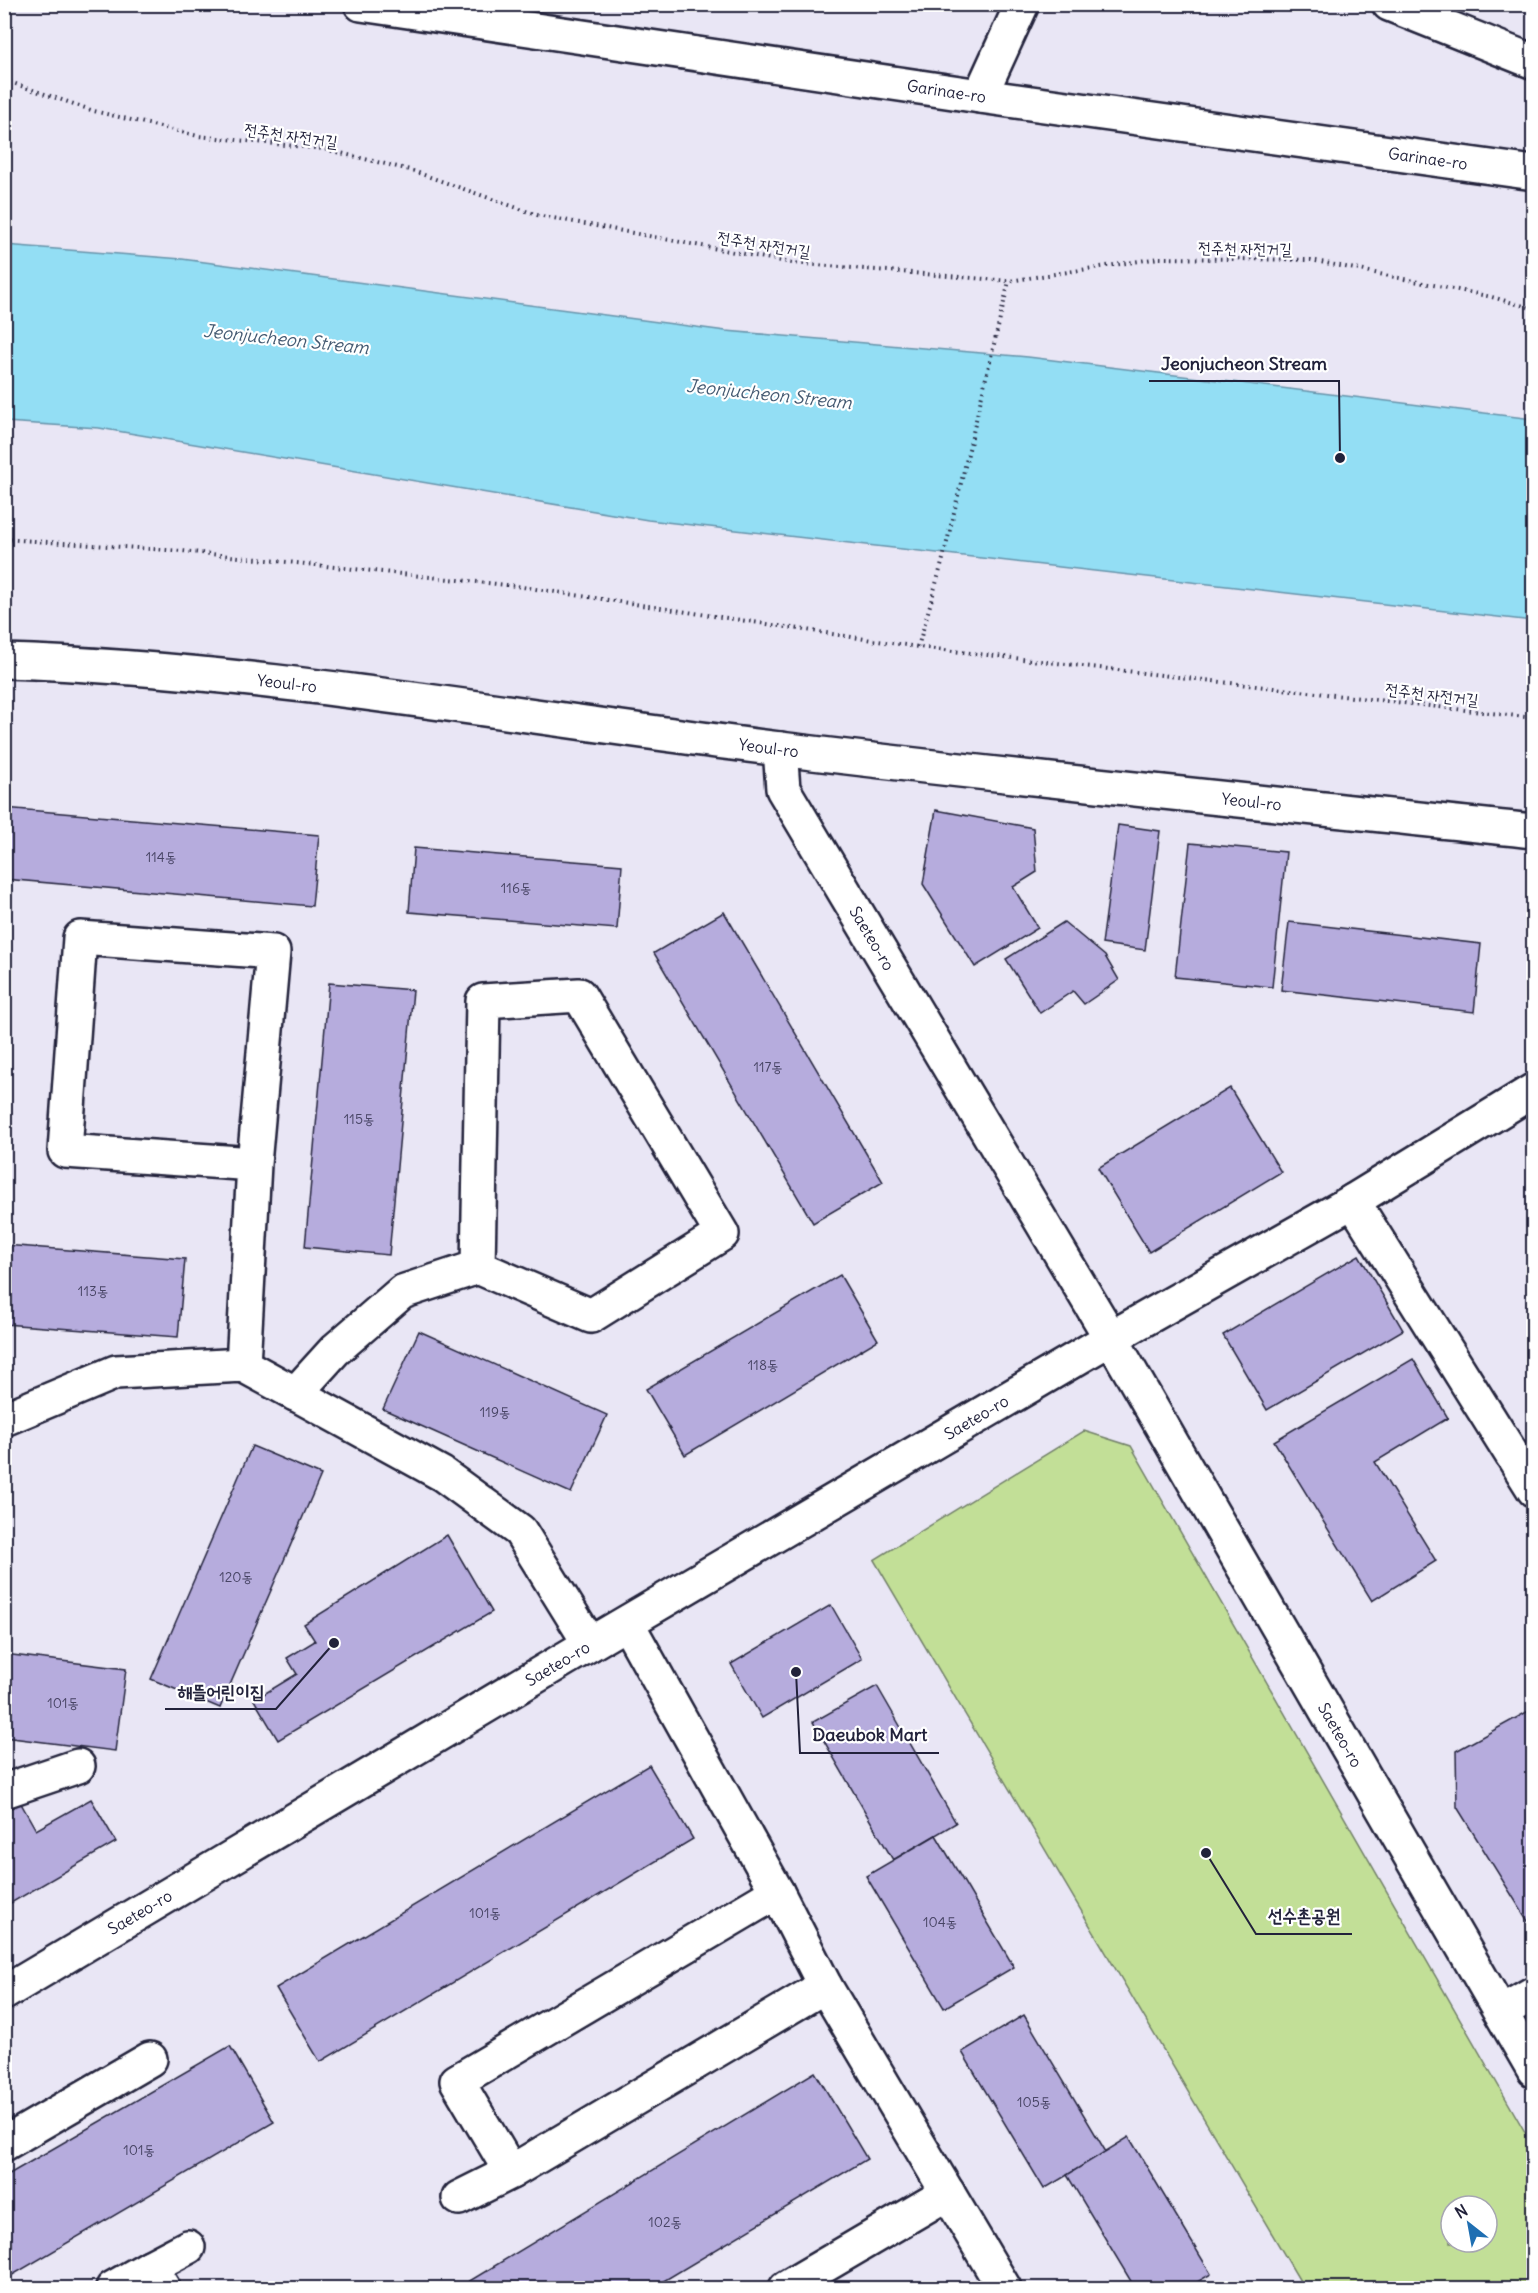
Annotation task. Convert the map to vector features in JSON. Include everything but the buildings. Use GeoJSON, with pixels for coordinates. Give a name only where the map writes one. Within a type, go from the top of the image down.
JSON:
{"type":"FeatureCollection","features":[{"type":"Feature","properties":{"kind":"street","name":"Garinae-ro"},"geometry":{"type":"LineString","coordinates":[[361,4],[980,96],[1533,173]]}},
{"type":"Feature","properties":{"kind":"street"},"geometry":{"type":"LineString","coordinates":[[980,96],[1022,4]]}},
{"type":"Feature","properties":{"kind":"street"},"geometry":{"type":"LineString","coordinates":[[1389,4],[1533,62]]}},
{"type":"Feature","properties":{"kind":"street","name":"Yeoul-ro"},"geometry":{"type":"LineString","coordinates":[[4,661],[69,663],[289,684],[780,749],[1533,831]]}},
{"type":"Feature","properties":{"kind":"street","name":"Saeteo-ro"},"geometry":{"type":"LineString","coordinates":[[780,749],[783,789],[1111,1338],[1533,2070]]}},
{"type":"Feature","properties":{"kind":"street"},"geometry":{"type":"LineString","coordinates":[[243,1365],[254,1164],[273,952],[80,938],[65,1151],[254,1164]]}},
{"type":"Feature","properties":{"kind":"street"},"geometry":{"type":"LineString","coordinates":[[295,1394],[335,1350],[402,1292],[478,1267],[591,1316],[722,1234],[579,995],[483,1001],[478,1267]]}},
{"type":"Feature","properties":{"kind":"street","name":"Saeteo-ro"},"geometry":{"type":"LineString","coordinates":[[4,1993],[590,1644],[1111,1338],[1353,1201],[1533,1090]]}},
{"type":"Feature","properties":{"kind":"street"},"geometry":{"type":"LineString","coordinates":[[1353,1201],[1533,1490]]}},
{"type":"Feature","properties":{"kind":"street"},"geometry":{"type":"LineString","coordinates":[[4,1419],[116,1372],[243,1365],[442,1474],[520,1531],[590,1644]]}},
{"type":"Feature","properties":{"kind":"street"},"geometry":{"type":"LineString","coordinates":[[627,1623],[777,1892],[825,1986],[1004,2289]]}},
{"type":"Feature","properties":{"kind":"street"},"geometry":{"type":"LineString","coordinates":[[4,1791],[78,1766]]}},
{"type":"Feature","properties":{"kind":"street"},"geometry":{"type":"LineString","coordinates":[[511,2172],[457,2081],[777,1892]]}},
{"type":"Feature","properties":{"kind":"street"},"geometry":{"type":"LineString","coordinates":[[459,2198],[511,2172],[825,1986]]}},
{"type":"Feature","properties":{"kind":"street"},"geometry":{"type":"LineString","coordinates":[[1501,2012],[1533,1993]]}},
{"type":"Feature","properties":{"kind":"street"},"geometry":{"type":"LineString","coordinates":[[4,2144],[150,2059]]}},
{"type":"Feature","properties":{"kind":"street"},"geometry":{"type":"LineString","coordinates":[[786,2289],[948,2193]]}},
{"type":"Feature","properties":{"kind":"street"},"geometry":{"type":"LineString","coordinates":[[113,2289],[156,2278],[188,2247]]}},
{"type":"Feature","properties":{"kind":"path","name":"전주천 자전거길"},"geometry":{"type":"LineString","coordinates":[[4,80],[94,111],[198,136],[324,149],[410,170],[537,215],[792,263],[1009,280],[1159,258],[1311,260],[1492,297],[1533,309]]}},
{"type":"Feature","properties":{"kind":"path"},"geometry":{"type":"LineString","coordinates":[[918,647],[942,562],[1009,280]]}},
{"type":"Feature","properties":{"kind":"path","name":"전주천 자전거길"},"geometry":{"type":"LineString","coordinates":[[4,539],[182,551],[516,586],[918,647],[1533,718]]}},
{"type":"Feature","properties":{"kind":"green space"},"geometry":{"type":"Polygon","coordinates":[[[1084,1431],[1131,1446],[1533,2146],[1533,2288],[1304,2288],[874,1560],[1084,1431]]]}},
{"type":"Feature","properties":{"kind":"water"},"geometry":{"type":"Polygon","coordinates":[[[5,245],[182,259],[726,331],[1028,357],[1533,419],[1533,621],[648,520],[99,428],[5,422],[5,245]]]}},
{"type":"Feature","properties":{"kind":"place","name":"Jeonjucheon Stream"},"geometry":{"type":"Point","coordinates":[1340,458]}},
{"type":"Feature","properties":{"kind":"place","name":"해뜰어린이집"},"geometry":{"type":"Point","coordinates":[334,1643]}},
{"type":"Feature","properties":{"kind":"place","name":"Daeubok Mart"},"geometry":{"type":"Point","coordinates":[796,1672]}},
{"type":"Feature","properties":{"kind":"place","name":"선수촌공원"},"geometry":{"type":"Point","coordinates":[1206,1853]}}]}
